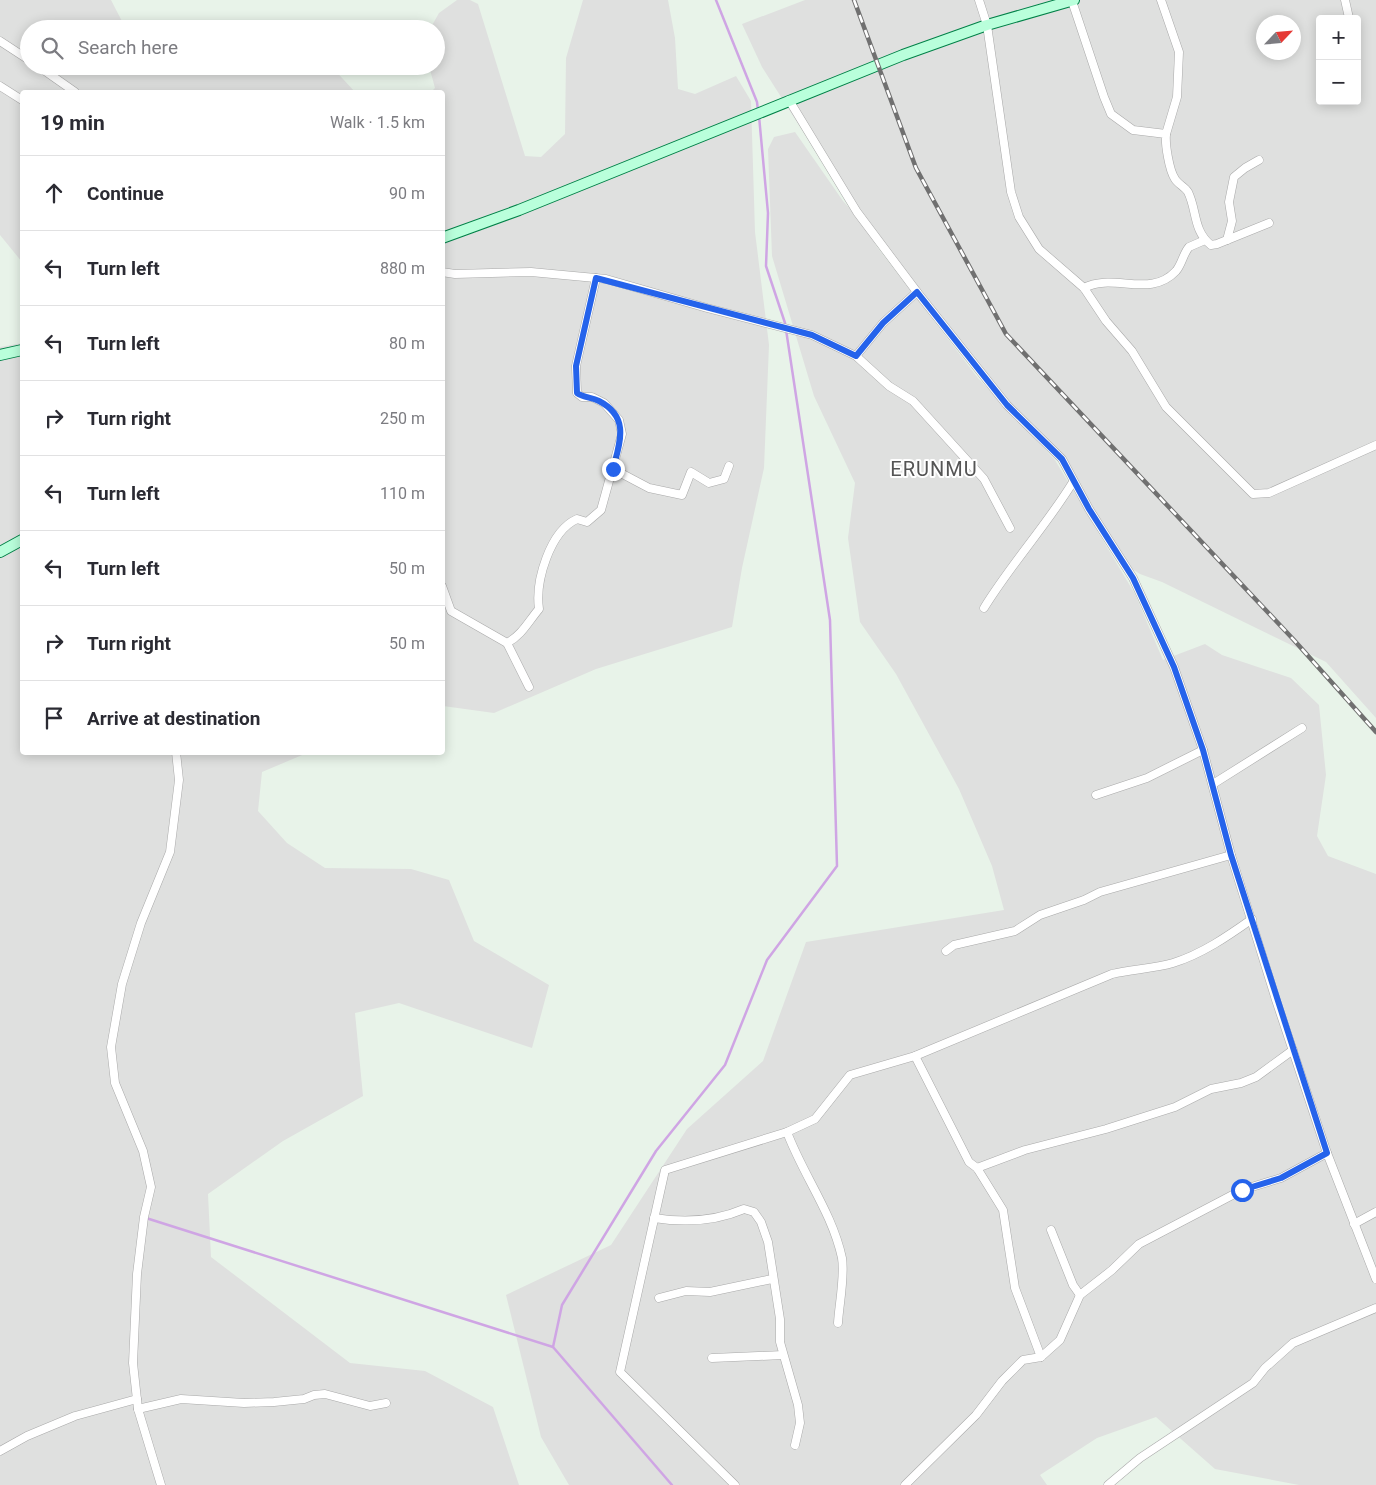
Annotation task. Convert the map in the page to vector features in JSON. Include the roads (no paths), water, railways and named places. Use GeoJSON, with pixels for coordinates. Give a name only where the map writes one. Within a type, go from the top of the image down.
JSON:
{"type":"FeatureCollection","features":[{"type":"Feature","properties":{"kind":"street"},"geometry":{"type":"LineString","coordinates":[[979,0],[987,25],[1011,192],[1019,216],[1039,249],[1084,288],[1106,321],[1132,351],[1166,407],[1253,494],[1269,493],[1376,445]]}},
{"type":"Feature","properties":{"kind":"street"},"geometry":{"type":"LineString","coordinates":[[445,237],[519,210],[903,55],[987,25],[1073,0],[1111,114],[1133,130],[1166,134]]}},
{"type":"Feature","properties":{"kind":"street"},"geometry":{"type":"LineString","coordinates":[[1161,0],[1179,52],[1177,97],[1166,134],[1165,144],[1171,172],[1176,181],[1188,192],[1198,228],[1205,240],[1211,244],[1227,240],[1269,223]]}},
{"type":"Feature","properties":{"kind":"street"},"geometry":{"type":"LineString","coordinates":[[1345,0],[1348,15]]}},
{"type":"Feature","properties":{"kind":"street"},"geometry":{"type":"LineString","coordinates":[[0,41],[20,54]]}},
{"type":"Feature","properties":{"kind":"street"},"geometry":{"type":"LineString","coordinates":[[51,75],[72,90]]}},
{"type":"Feature","properties":{"kind":"street"},"geometry":{"type":"LineString","coordinates":[[0,86],[20,99]]}},
{"type":"Feature","properties":{"kind":"street"},"geometry":{"type":"LineString","coordinates":[[789,100],[806,132],[857,212],[917,292],[1007,405],[1062,459],[1073,482],[1133,578],[1174,667],[1203,750],[1231,855],[1293,1050],[1327,1153],[1376,1280]]}},
{"type":"Feature","properties":{"kind":"street"},"geometry":{"type":"LineString","coordinates":[[1227,240],[1232,222],[1229,202],[1234,177],[1259,160]]}},
{"type":"Feature","properties":{"kind":"street"},"geometry":{"type":"LineString","coordinates":[[1084,288],[1092,284],[1144,286],[1156,284],[1177,270],[1189,247],[1205,240]]}},
{"type":"Feature","properties":{"kind":"street"},"geometry":{"type":"LineString","coordinates":[[445,272],[455,274],[531,272],[596,278],[812,335],[856,356],[889,386],[913,401],[984,479],[1010,528]]}},
{"type":"Feature","properties":{"kind":"street"},"geometry":{"type":"LineString","coordinates":[[507,643],[520,636],[526,624],[539,609],[537,595],[540,577],[556,540],[566,524],[577,519],[587,522],[601,510],[622,434],[619,420],[604,403],[592,397],[582,397],[577,393],[576,366],[596,278]]}},
{"type":"Feature","properties":{"kind":"street"},"geometry":{"type":"LineString","coordinates":[[856,356],[883,323],[917,292]]}},
{"type":"Feature","properties":{"kind":"street"},"geometry":{"type":"LineString","coordinates":[[0,355],[20,350]]}},
{"type":"Feature","properties":{"kind":"street"},"geometry":{"type":"LineString","coordinates":[[613,469],[649,488],[682,496],[692,472],[708,483],[724,479],[729,466]]}},
{"type":"Feature","properties":{"kind":"street"},"geometry":{"type":"LineString","coordinates":[[984,608],[999,584],[1030,546],[1073,482]]}},
{"type":"Feature","properties":{"kind":"street"},"geometry":{"type":"LineString","coordinates":[[0,552],[20,541]]}},
{"type":"Feature","properties":{"kind":"street"},"geometry":{"type":"LineString","coordinates":[[445,594],[451,611],[507,643],[529,687]]}},
{"type":"Feature","properties":{"kind":"street"},"geometry":{"type":"LineString","coordinates":[[1213,784],[1302,728]]}},
{"type":"Feature","properties":{"kind":"street"},"geometry":{"type":"LineString","coordinates":[[1096,795],[1147,778],[1203,750]]}},
{"type":"Feature","properties":{"kind":"street"},"geometry":{"type":"LineString","coordinates":[[161,1485],[138,1410],[133,1364],[137,1274],[144,1217],[151,1187],[142,1151],[115,1083],[111,1048],[122,984],[141,923],[170,852],[178,780],[176,755]]}},
{"type":"Feature","properties":{"kind":"street"},"geometry":{"type":"LineString","coordinates":[[946,951],[954,945],[1015,931],[1040,915],[1084,900],[1100,892],[1231,855]]}},
{"type":"Feature","properties":{"kind":"street"},"geometry":{"type":"LineString","coordinates":[[735,1485],[620,1372],[665,1170],[787,1132],[815,1119],[850,1075],[915,1056],[1112,974],[1148,968],[1191,956],[1252,919]]}},
{"type":"Feature","properties":{"kind":"street"},"geometry":{"type":"LineString","coordinates":[[977,1168],[1025,1150],[1106,1129],[1175,1107],[1211,1089],[1241,1083],[1256,1077],[1293,1050]]}},
{"type":"Feature","properties":{"kind":"street"},"geometry":{"type":"LineString","coordinates":[[915,1056],[969,1162],[977,1168],[1003,1210],[1015,1288],[1041,1357]]}},
{"type":"Feature","properties":{"kind":"street"},"geometry":{"type":"LineString","coordinates":[[787,1132],[794,1151],[826,1210],[842,1260],[838,1324]]}},
{"type":"Feature","properties":{"kind":"street"},"geometry":{"type":"LineString","coordinates":[[905,1485],[976,1415],[1002,1380],[1023,1360],[1041,1357],[1060,1340],[1080,1295],[1112,1270],[1138,1244],[1242,1190],[1281,1178],[1327,1153]]}},
{"type":"Feature","properties":{"kind":"street"},"geometry":{"type":"LineString","coordinates":[[654,1218],[694,1221],[744,1209],[754,1212],[762,1222],[768,1242],[772,1279],[780,1319],[783,1355],[798,1405],[800,1423],[795,1445]]}},
{"type":"Feature","properties":{"kind":"street"},"geometry":{"type":"LineString","coordinates":[[1354,1224],[1376,1212]]}},
{"type":"Feature","properties":{"kind":"street"},"geometry":{"type":"LineString","coordinates":[[1051,1230],[1073,1285],[1080,1295]]}},
{"type":"Feature","properties":{"kind":"street"},"geometry":{"type":"LineString","coordinates":[[659,1298],[686,1291],[710,1292],[772,1279]]}},
{"type":"Feature","properties":{"kind":"street"},"geometry":{"type":"LineString","coordinates":[[1108,1485],[1140,1458],[1254,1383],[1265,1368],[1293,1343],[1376,1308]]}},
{"type":"Feature","properties":{"kind":"street"},"geometry":{"type":"LineString","coordinates":[[712,1358],[783,1355]]}},
{"type":"Feature","properties":{"kind":"street"},"geometry":{"type":"LineString","coordinates":[[138,1410],[181,1399],[274,1402],[304,1399],[314,1395],[325,1394],[370,1406],[386,1403]]}},
{"type":"Feature","properties":{"kind":"street"},"geometry":{"type":"LineString","coordinates":[[0,1451],[75,1416],[137,1399]]}},
{"type":"Feature","properties":{"kind":"waterway"},"geometry":{"type":"LineString","coordinates":[[716,0],[757,102],[758,111]]}},
{"type":"Feature","properties":{"kind":"waterway"},"geometry":{"type":"LineString","coordinates":[[553,1347],[562,1305],[656,1151],[725,1065],[767,960],[837,866],[830,620],[785,323],[766,266],[768,213],[759,116]]}},
{"type":"Feature","properties":{"kind":"waterway"},"geometry":{"type":"LineString","coordinates":[[146,1218],[553,1347],[672,1485]]}},
{"type":"Feature","properties":{"kind":"railway"},"geometry":{"type":"LineString","coordinates":[[854,0],[916,168],[1006,334],[1293,639],[1376,732]]}},
{"type":"Feature","properties":{"kind":"district","name":"ERUNMU"},"geometry":{"type":"Point","coordinates":[934,469]}}]}
